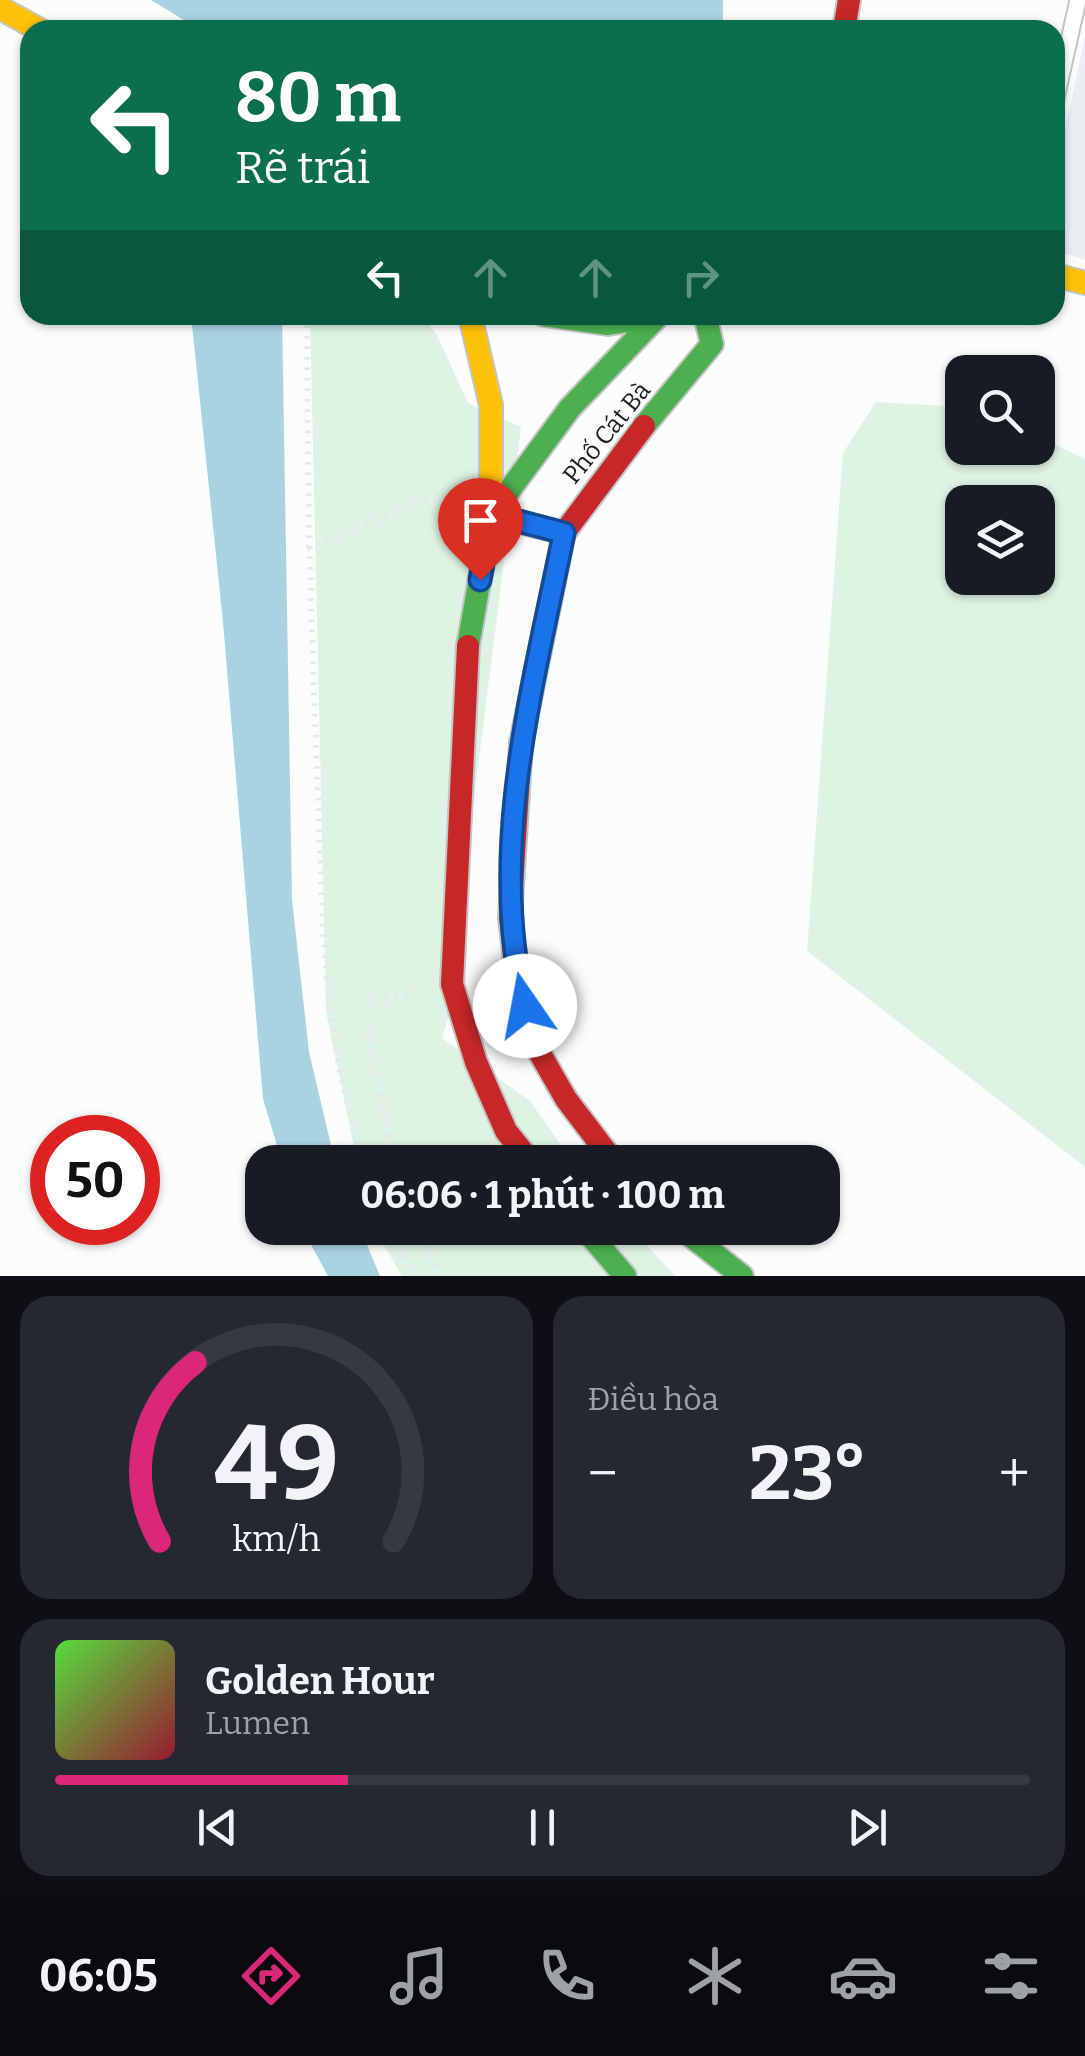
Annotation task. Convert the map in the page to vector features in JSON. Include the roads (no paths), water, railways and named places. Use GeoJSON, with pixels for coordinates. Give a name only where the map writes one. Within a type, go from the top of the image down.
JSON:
{"type":"FeatureCollection","features":[{"type":"Feature","properties":{"kind":"main road"},"geometry":{"type":"LineString","coordinates":[[472,325],[491,405],[492,514],[564,533]]}},
{"type":"Feature","properties":{"kind":"main road","name":"Phố Cát Bà"},"geometry":{"type":"LineString","coordinates":[[518,1145],[506,1131],[476,1062],[452,984],[468,646],[492,514],[570,408],[648,325]]}},
{"type":"Feature","properties":{"kind":"main road","name":"Phố Cát Bà"},"geometry":{"type":"LineString","coordinates":[[601,1145],[566,1099],[534,1043],[516,970],[510,918],[521,743],[564,533],[634,438],[703,360],[712,344],[707,325]]}},
{"type":"Feature","properties":{"kind":"main road"},"geometry":{"type":"LineString","coordinates":[[476,1062],[534,1043]]}},
{"type":"Feature","properties":{"kind":"main road"},"geometry":{"type":"LineString","coordinates":[[599,1245],[625,1276]]}},
{"type":"Feature","properties":{"kind":"main road"},"geometry":{"type":"LineString","coordinates":[[703,1245],[742,1276]]}},
{"type":"Feature","properties":{"kind":"lane"},"geometry":{"type":"LineString","coordinates":[[1065,58],[1078,0]]}},
{"type":"Feature","properties":{"kind":"water"},"geometry":{"type":"Polygon","coordinates":[[[151,0],[723,0],[723,20],[184,20],[151,0]]]}},
{"type":"Feature","properties":{"kind":"water"},"geometry":{"type":"Polygon","coordinates":[[[192,325],[282,325],[292,900],[309,1052],[331,1145],[277,1145],[263,1099],[223,622],[192,325]]]}},
{"type":"Feature","properties":{"kind":"water"},"geometry":{"type":"Polygon","coordinates":[[[311,1245],[367,1245],[380,1276],[328,1276],[311,1245]]]}}]}
